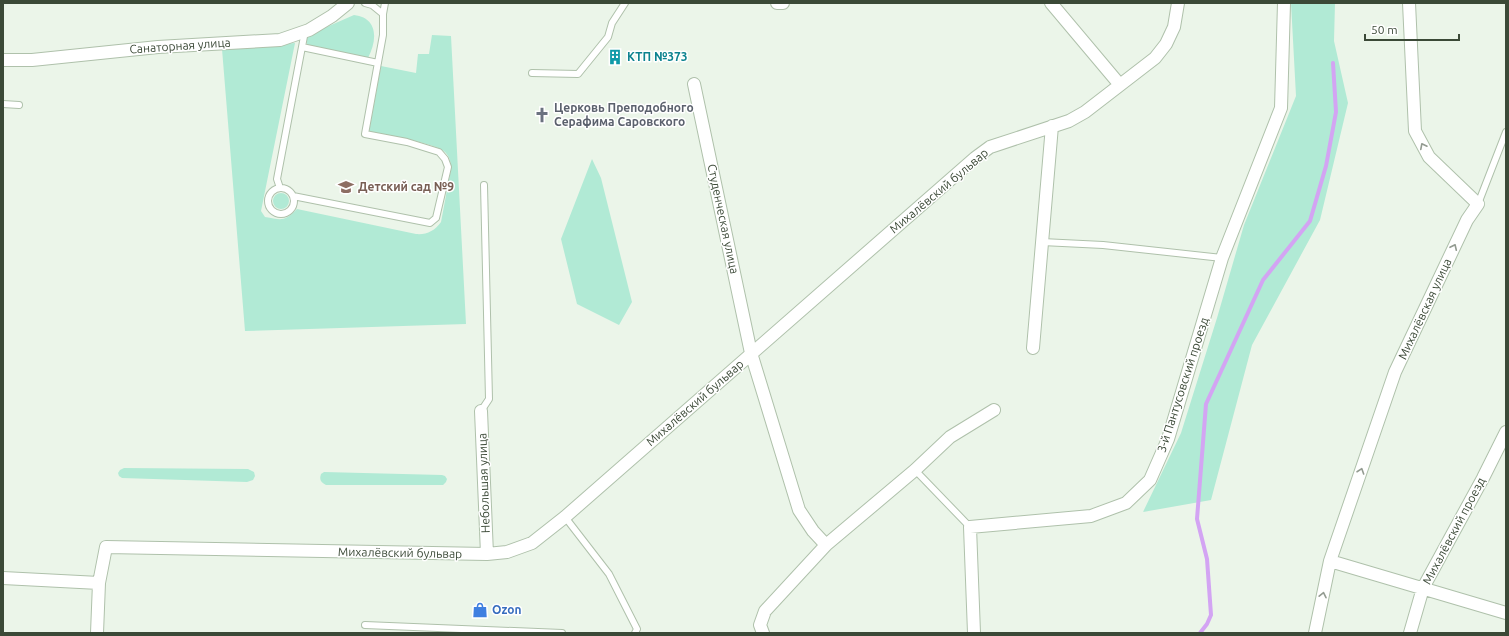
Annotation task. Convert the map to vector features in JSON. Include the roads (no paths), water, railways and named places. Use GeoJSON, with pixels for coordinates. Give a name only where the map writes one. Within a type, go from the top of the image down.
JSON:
{"type":"FeatureCollection","features":[{"type":"Feature","properties":{"kind":"street","name":"Санаторная улица"},"geometry":{"type":"LineString","coordinates":[[3,60],[32,60],[158,47],[280,40],[306,31],[332,16],[348,3]]}},
{"type":"Feature","properties":{"kind":"street"},"geometry":{"type":"LineString","coordinates":[[777,3],[787,3]]}},
{"type":"Feature","properties":{"kind":"street"},"geometry":{"type":"LineString","coordinates":[[1051,3],[1120,85]]}},
{"type":"Feature","properties":{"kind":"street","name":"Михалёвский бульвар"},"geometry":{"type":"LineString","coordinates":[[99,583],[106,547],[487,554],[507,552],[532,543],[565,517],[975,158],[990,147],[1004,141],[1069,121],[1085,112],[1155,58],[1166,44],[1174,27],[1178,3]]}},
{"type":"Feature","properties":{"kind":"street","name":"3-й Пантусовский проезд"},"geometry":{"type":"LineString","coordinates":[[970,527],[1091,516],[1126,503],[1150,480],[1168,438],[1222,258],[1282,108],[1284,3]]}},
{"type":"Feature","properties":{"kind":"street"},"geometry":{"type":"LineString","coordinates":[[1409,3],[1415,131],[1429,157],[1478,204]]}},
{"type":"Feature","properties":{"kind":"street","name":"Студенческая улица"},"geometry":{"type":"LineString","coordinates":[[694,84],[751,353],[799,510],[813,531],[826,545]]}},
{"type":"Feature","properties":{"kind":"street"},"geometry":{"type":"LineString","coordinates":[[1033,348],[1052,126]]}},
{"type":"Feature","properties":{"kind":"street","name":"Михалёвская улица"},"geometry":{"type":"LineString","coordinates":[[1315,633],[1330,561],[1395,372],[1467,220],[1478,204]]}},
{"type":"Feature","properties":{"kind":"street"},"geometry":{"type":"LineString","coordinates":[[763,633],[760,625],[765,611],[826,545],[915,470],[950,437],[994,410]]}},
{"type":"Feature","properties":{"kind":"street","name":"Небольшая улица"},"geometry":{"type":"LineString","coordinates":[[481,411],[487,554]]}},
{"type":"Feature","properties":{"kind":"street","name":"Михалёвский проезд"},"geometry":{"type":"LineString","coordinates":[[1410,633],[1423,588],[1483,478],[1506,432]]}},
{"type":"Feature","properties":{"kind":"street"},"geometry":{"type":"LineString","coordinates":[[970,527],[974,633]]}},
{"type":"Feature","properties":{"kind":"street"},"geometry":{"type":"LineString","coordinates":[[1330,561],[1506,614]]}},
{"type":"Feature","properties":{"kind":"street"},"geometry":{"type":"LineString","coordinates":[[3,578],[99,583],[97,633]]}},
{"type":"Feature","properties":{"kind":"lane"},"geometry":{"type":"LineString","coordinates":[[366,3],[372,5],[383,14]]}},
{"type":"Feature","properties":{"kind":"lane"},"geometry":{"type":"LineString","coordinates":[[293,196],[430,223],[436,218],[448,167],[445,159],[439,152],[413,144],[365,134],[383,35],[383,14],[385,3]]}},
{"type":"Feature","properties":{"kind":"lane"},"geometry":{"type":"LineString","coordinates":[[532,73],[578,74],[608,37],[612,23],[624,3]]}},
{"type":"Feature","properties":{"kind":"lane"},"geometry":{"type":"LineString","coordinates":[[280,188],[277,179],[306,31]]}},
{"type":"Feature","properties":{"kind":"lane"},"geometry":{"type":"LineString","coordinates":[[302,48],[378,63]]}},
{"type":"Feature","properties":{"kind":"lane"},"geometry":{"type":"LineString","coordinates":[[3,104],[19,105]]}},
{"type":"Feature","properties":{"kind":"lane"},"geometry":{"type":"LineString","coordinates":[[1478,204],[1506,132]]}},
{"type":"Feature","properties":{"kind":"lane"},"geometry":{"type":"LineString","coordinates":[[481,411],[489,399],[484,185]]}},
{"type":"Feature","properties":{"kind":"lane"},"geometry":{"type":"LineString","coordinates":[[280,188],[288,190],[293,196],[294,205],[284,214],[275,213],[268,207],[267,198],[272,191],[280,188]]}},
{"type":"Feature","properties":{"kind":"lane"},"geometry":{"type":"LineString","coordinates":[[1042,242],[1103,245],[1222,258]]}},
{"type":"Feature","properties":{"kind":"lane"},"geometry":{"type":"LineString","coordinates":[[915,470],[970,527]]}},
{"type":"Feature","properties":{"kind":"lane"},"geometry":{"type":"LineString","coordinates":[[565,517],[609,574],[637,630],[635,633]]}},
{"type":"Feature","properties":{"kind":"lane"},"geometry":{"type":"LineString","coordinates":[[365,626],[562,633]]}},
{"type":"Feature","properties":{"kind":"waterway"},"geometry":{"type":"LineString","coordinates":[[1200,633],[1207,624],[1211,615],[1207,559],[1197,519],[1206,404],[1263,280],[1310,221],[1326,166],[1336,112],[1333,63]]}},
{"type":"Feature","properties":{"kind":"place","name":"КТП №373"},"geometry":{"type":"Point","coordinates":[615,57]}},
{"type":"Feature","properties":{"kind":"place","name":"Церковь Преподобного Серафима Саровского"},"geometry":{"type":"Point","coordinates":[542,115]}},
{"type":"Feature","properties":{"kind":"place","name":"Детский сад №9"},"geometry":{"type":"Point","coordinates":[346,187]}},
{"type":"Feature","properties":{"kind":"place","name":"Ozon"},"geometry":{"type":"Point","coordinates":[480,610]}}]}
